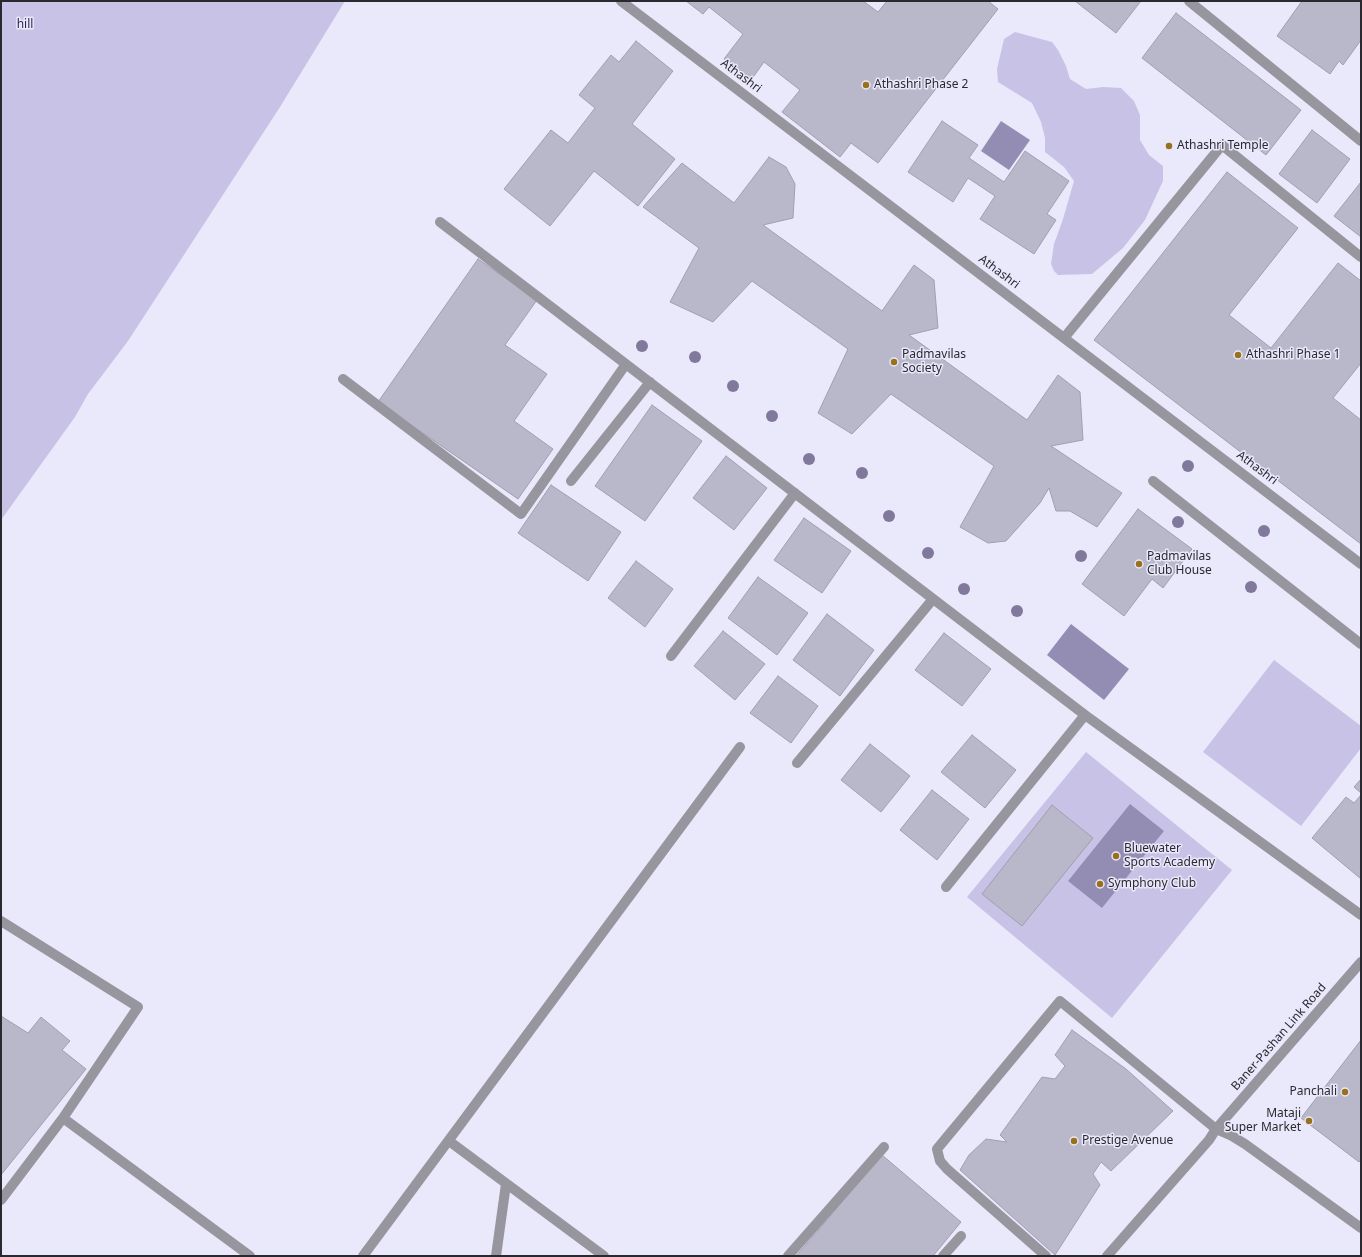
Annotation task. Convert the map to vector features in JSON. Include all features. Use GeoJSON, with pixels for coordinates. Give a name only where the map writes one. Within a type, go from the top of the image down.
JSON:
{"type":"FeatureCollection","features":[{"type":"Feature","properties":{"kind":"street","name":"Athashri"},"geometry":{"type":"LineString","coordinates":[[621,1],[1361,564]]}},
{"type":"Feature","properties":{"kind":"street"},"geometry":{"type":"LineString","coordinates":[[1189,1],[1361,141]]}},
{"type":"Feature","properties":{"kind":"street"},"geometry":{"type":"LineString","coordinates":[[1064,338],[1222,145],[1361,257]]}},
{"type":"Feature","properties":{"kind":"street"},"geometry":{"type":"LineString","coordinates":[[440,222],[1085,715],[1361,915]]}},
{"type":"Feature","properties":{"kind":"street"},"geometry":{"type":"LineString","coordinates":[[344,379],[521,514],[626,364]]}},
{"type":"Feature","properties":{"kind":"street"},"geometry":{"type":"LineString","coordinates":[[571,481],[650,382]]}},
{"type":"Feature","properties":{"kind":"street"},"geometry":{"type":"LineString","coordinates":[[1153,481],[1361,644]]}},
{"type":"Feature","properties":{"kind":"street"},"geometry":{"type":"LineString","coordinates":[[671,656],[795,493]]}},
{"type":"Feature","properties":{"kind":"street"},"geometry":{"type":"LineString","coordinates":[[797,763],[933,599]]}},
{"type":"Feature","properties":{"kind":"street"},"geometry":{"type":"LineString","coordinates":[[946,887],[1085,715]]}},
{"type":"Feature","properties":{"kind":"street"},"geometry":{"type":"LineString","coordinates":[[363,1256],[740,747]]}},
{"type":"Feature","properties":{"kind":"street"},"geometry":{"type":"LineString","coordinates":[[1,921],[138,1007],[63,1118],[1,1200]]}},
{"type":"Feature","properties":{"kind":"street","name":"Baner-Pashan Link Road"},"geometry":{"type":"LineString","coordinates":[[1108,1256],[1361,962]]}},
{"type":"Feature","properties":{"kind":"street"},"geometry":{"type":"LineString","coordinates":[[1046,1256],[947,1169],[940,1161],[937,1150],[1060,1001],[1216,1129],[1245,1144],[1361,1228]]}},
{"type":"Feature","properties":{"kind":"street"},"geometry":{"type":"LineString","coordinates":[[63,1118],[250,1256]]}},
{"type":"Feature","properties":{"kind":"street"},"geometry":{"type":"LineString","coordinates":[[449,1141],[604,1256]]}},
{"type":"Feature","properties":{"kind":"street"},"geometry":{"type":"LineString","coordinates":[[788,1256],[884,1147]]}},
{"type":"Feature","properties":{"kind":"street"},"geometry":{"type":"LineString","coordinates":[[496,1256],[506,1184]]}},
{"type":"Feature","properties":{"kind":"street"},"geometry":{"type":"LineString","coordinates":[[943,1256],[961,1236]]}},
{"type":"Feature","properties":{"kind":"green space","name":"hill"},"geometry":{"type":"Polygon","coordinates":[[[1,1],[345,1],[280,107],[128,341],[88,394],[75,417],[1,520],[1,1]]]}},
{"type":"Feature","properties":{"kind":"green space"},"geometry":{"type":"Polygon","coordinates":[[[1015,32],[1052,42],[1066,66],[1070,79],[1086,89],[1103,87],[1121,88],[1134,101],[1140,115],[1140,140],[1149,155],[1163,166],[1163,181],[1145,220],[1123,248],[1092,274],[1058,275],[1054,271],[1051,264],[1054,244],[1074,181],[1064,167],[1045,152],[1045,138],[1041,122],[1032,103],[998,82],[997,69],[1004,39],[1015,32]]]}},
{"type":"Feature","properties":{"kind":"green space"},"geometry":{"type":"Polygon","coordinates":[[[1274,660],[1361,726],[1361,748],[1301,826],[1203,752],[1274,660]]]}},
{"type":"Feature","properties":{"kind":"green space","name":"Symphony Club"},"geometry":{"type":"Polygon","coordinates":[[[1086,752],[1232,870],[1112,1018],[967,897],[1086,752]]]}},
{"type":"Feature","properties":{"kind":"shaded area"},"geometry":{"type":"Polygon","coordinates":[[[1001,121],[1030,140],[1009,170],[981,151],[1001,121]]]}},
{"type":"Feature","properties":{"kind":"shaded area"},"geometry":{"type":"Polygon","coordinates":[[[1071,624],[1129,669],[1104,700],[1047,655],[1071,624]]]}},
{"type":"Feature","properties":{"kind":"shaded area","name":"Bluewater Sports Academy"},"geometry":{"type":"Polygon","coordinates":[[[1130,804],[1164,831],[1102,908],[1068,881],[1130,804]]]}},
{"type":"Feature","properties":{"kind":"building","name":"Athashri Phase 2"},"geometry":{"type":"Polygon","coordinates":[[[686,1],[863,1],[878,12],[887,1],[988,1],[998,9],[878,163],[851,143],[840,157],[782,112],[800,90],[764,62],[751,80],[724,59],[743,34],[709,7],[703,14],[686,1]]]}},
{"type":"Feature","properties":{"kind":"building"},"geometry":{"type":"Polygon","coordinates":[[[1075,1],[1141,1],[1116,33],[1075,1]]]}},
{"type":"Feature","properties":{"kind":"building"},"geometry":{"type":"Polygon","coordinates":[[[1302,1],[1361,1],[1361,40],[1343,65],[1339,61],[1330,74],[1277,36],[1302,1]]]}},
{"type":"Feature","properties":{"kind":"building"},"geometry":{"type":"Polygon","coordinates":[[[1176,13],[1301,110],[1266,155],[1142,58],[1176,13]]]}},
{"type":"Feature","properties":{"kind":"building"},"geometry":{"type":"Polygon","coordinates":[[[636,41],[673,71],[632,124],[675,159],[638,206],[594,171],[550,226],[504,189],[551,130],[568,143],[595,108],[579,95],[611,55],[619,62],[636,41]]]}},
{"type":"Feature","properties":{"kind":"building"},"geometry":{"type":"Polygon","coordinates":[[[942,121],[978,145],[969,158],[1004,182],[1025,151],[1069,181],[1047,214],[1056,220],[1034,254],[980,219],[995,196],[968,178],[953,202],[908,172],[942,121]]]}},
{"type":"Feature","properties":{"kind":"building"},"geometry":{"type":"Polygon","coordinates":[[[1312,130],[1350,159],[1317,203],[1279,174],[1312,130]]]}},
{"type":"Feature","properties":{"kind":"building","name":"Padmavilas Society"},"geometry":{"type":"Polygon","coordinates":[[[769,157],[786,167],[795,184],[793,218],[763,225],[882,311],[914,265],[934,280],[938,328],[909,335],[1027,420],[1058,375],[1080,392],[1083,440],[1051,446],[1122,493],[1097,527],[1070,511],[1056,511],[1049,488],[1040,503],[1006,541],[988,543],[960,527],[994,466],[891,394],[852,434],[818,413],[848,349],[752,281],[713,322],[670,302],[699,248],[643,207],[682,163],[734,203],[769,157]]]}},
{"type":"Feature","properties":{"kind":"building","name":"Athashri Phase 1"},"geometry":{"type":"Polygon","coordinates":[[[1227,172],[1298,228],[1229,315],[1271,348],[1338,263],[1361,281],[1361,363],[1333,398],[1361,420],[1361,544],[1094,340],[1227,172]]]}},
{"type":"Feature","properties":{"kind":"building"},"geometry":{"type":"Polygon","coordinates":[[[1361,182],[1361,237],[1334,216],[1361,182]]]}},
{"type":"Feature","properties":{"kind":"building"},"geometry":{"type":"Polygon","coordinates":[[[478,259],[537,300],[505,345],[547,374],[514,421],[553,449],[518,499],[378,402],[478,259]]]}},
{"type":"Feature","properties":{"kind":"building"},"geometry":{"type":"Polygon","coordinates":[[[652,405],[702,441],[645,521],[595,486],[652,405]]]}},
{"type":"Feature","properties":{"kind":"building"},"geometry":{"type":"Polygon","coordinates":[[[726,456],[767,488],[734,530],[693,498],[726,456]]]}},
{"type":"Feature","properties":{"kind":"building"},"geometry":{"type":"Polygon","coordinates":[[[551,485],[621,532],[588,581],[518,533],[551,485]]]}},
{"type":"Feature","properties":{"kind":"building","name":"Padmavilas Club House"},"geometry":{"type":"Polygon","coordinates":[[[1138,509],[1192,549],[1163,588],[1152,579],[1124,616],[1082,584],[1138,509]]]}},
{"type":"Feature","properties":{"kind":"building"},"geometry":{"type":"Polygon","coordinates":[[[804,518],[851,551],[822,593],[774,560],[804,518]]]}},
{"type":"Feature","properties":{"kind":"building"},"geometry":{"type":"Polygon","coordinates":[[[636,561],[673,589],[645,627],[608,598],[636,561]]]}},
{"type":"Feature","properties":{"kind":"building"},"geometry":{"type":"Polygon","coordinates":[[[758,577],[808,613],[777,655],[728,618],[758,577]]]}},
{"type":"Feature","properties":{"kind":"building"},"geometry":{"type":"Polygon","coordinates":[[[827,614],[874,650],[840,696],[793,660],[827,614]]]}},
{"type":"Feature","properties":{"kind":"building"},"geometry":{"type":"Polygon","coordinates":[[[723,631],[765,664],[735,700],[694,666],[723,631]]]}},
{"type":"Feature","properties":{"kind":"building"},"geometry":{"type":"Polygon","coordinates":[[[944,633],[991,669],[962,706],[915,670],[944,633]]]}},
{"type":"Feature","properties":{"kind":"building"},"geometry":{"type":"Polygon","coordinates":[[[778,676],[818,706],[791,743],[750,713],[778,676]]]}},
{"type":"Feature","properties":{"kind":"building"},"geometry":{"type":"Polygon","coordinates":[[[972,735],[1016,770],[985,808],[941,772],[972,735]]]}},
{"type":"Feature","properties":{"kind":"building"},"geometry":{"type":"Polygon","coordinates":[[[870,744],[910,776],[881,812],[841,780],[870,744]]]}},
{"type":"Feature","properties":{"kind":"building"},"geometry":{"type":"Polygon","coordinates":[[[1361,779],[1361,793],[1354,787],[1361,779]]]}},
{"type":"Feature","properties":{"kind":"building"},"geometry":{"type":"Polygon","coordinates":[[[932,790],[969,819],[937,860],[900,830],[932,790]]]}},
{"type":"Feature","properties":{"kind":"building"},"geometry":{"type":"Polygon","coordinates":[[[1361,795],[1361,879],[1312,838],[1346,797],[1354,803],[1361,795]]]}},
{"type":"Feature","properties":{"kind":"building"},"geometry":{"type":"Polygon","coordinates":[[[1052,805],[1093,838],[1022,926],[982,894],[1052,805]]]}},
{"type":"Feature","properties":{"kind":"building"},"geometry":{"type":"Polygon","coordinates":[[[1,1016],[28,1033],[41,1017],[70,1041],[62,1050],[86,1069],[1,1175],[1,1016]]]}},
{"type":"Feature","properties":{"kind":"building","name":"Prestige Avenue"},"geometry":{"type":"Polygon","coordinates":[[[1072,1030],[1126,1069],[1173,1111],[1111,1171],[1101,1162],[1093,1174],[1100,1185],[1055,1255],[960,1170],[969,1155],[986,1139],[1007,1142],[1000,1135],[1042,1077],[1055,1079],[1065,1066],[1055,1055],[1072,1030]]]}},
{"type":"Feature","properties":{"kind":"building"},"geometry":{"type":"Polygon","coordinates":[[[1361,1040],[1361,1159],[1359,1162],[1301,1118],[1361,1040]]]}},
{"type":"Feature","properties":{"kind":"building"},"geometry":{"type":"Polygon","coordinates":[[[882,1155],[961,1222],[933,1256],[796,1256],[882,1155]]]}},
{"type":"Feature","properties":{"kind":"place","name":"Athashri Phase 2"},"geometry":{"type":"Point","coordinates":[866,85]}},
{"type":"Feature","properties":{"kind":"place","name":"Athashri Temple"},"geometry":{"type":"Point","coordinates":[1169,146]}},
{"type":"Feature","properties":{"kind":"place","name":"Athashri Phase 1"},"geometry":{"type":"Point","coordinates":[1238,355]}},
{"type":"Feature","properties":{"kind":"place","name":"Padmavilas Society"},"geometry":{"type":"Point","coordinates":[894,362]}},
{"type":"Feature","properties":{"kind":"place","name":"Padmavilas Club House"},"geometry":{"type":"Point","coordinates":[1139,564]}},
{"type":"Feature","properties":{"kind":"place","name":"Bluewater Sports Academy"},"geometry":{"type":"Point","coordinates":[1116,856]}},
{"type":"Feature","properties":{"kind":"place","name":"Symphony Club"},"geometry":{"type":"Point","coordinates":[1100,884]}},
{"type":"Feature","properties":{"kind":"place","name":"Panchali"},"geometry":{"type":"Point","coordinates":[1345,1092]}},
{"type":"Feature","properties":{"kind":"place","name":"Mataji Super Market"},"geometry":{"type":"Point","coordinates":[1309,1121]}},
{"type":"Feature","properties":{"kind":"place","name":"Prestige Avenue"},"geometry":{"type":"Point","coordinates":[1074,1141]}}]}
